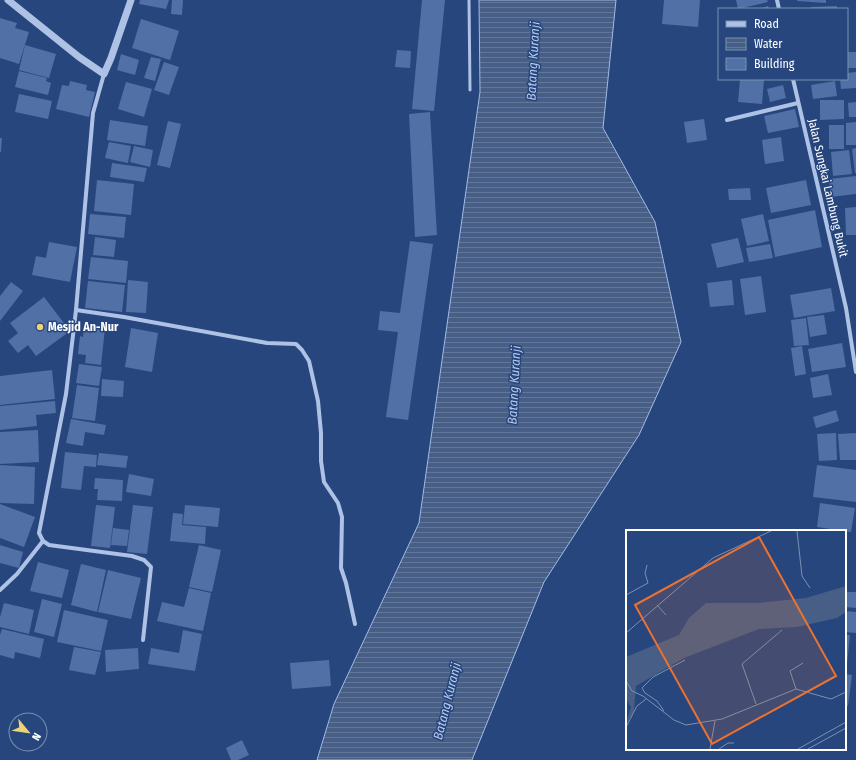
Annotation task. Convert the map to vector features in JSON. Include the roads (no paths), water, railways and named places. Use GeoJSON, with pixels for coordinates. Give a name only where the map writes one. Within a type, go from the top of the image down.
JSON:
{"type":"FeatureCollection","features":[{"type":"Feature","properties":{"kind":"street"},"geometry":{"type":"LineString","coordinates":[[8,0],[79,57],[104,74]]}},
{"type":"Feature","properties":{"kind":"street"},"geometry":{"type":"LineString","coordinates":[[131,0],[120,36],[104,74],[93,113],[76,310],[66,394],[39,533],[43,541],[49,545],[132,556],[144,560],[151,567],[143,640]]}},
{"type":"Feature","properties":{"kind":"street","name":"Jalan Sungkai Lambung Bukit"},"geometry":{"type":"LineString","coordinates":[[793,80],[846,308],[856,372]]}},
{"type":"Feature","properties":{"kind":"street"},"geometry":{"type":"LineString","coordinates":[[727,120],[798,103]]}},
{"type":"Feature","properties":{"kind":"street"},"geometry":{"type":"LineString","coordinates":[[76,310],[124,317],[267,343],[296,344],[302,350],[309,361],[318,401],[321,433],[321,461],[324,482],[338,503],[342,517],[341,568],[346,583],[355,624]]}},
{"type":"Feature","properties":{"kind":"street"},"geometry":{"type":"LineString","coordinates":[[0,590],[17,574],[43,541]]}},
{"type":"Feature","properties":{"kind":"lane"},"geometry":{"type":"LineString","coordinates":[[469,0],[470,90]]}},
{"type":"Feature","properties":{"kind":"water","name":"Batang Kuranji"},"geometry":{"type":"Polygon","coordinates":[[[479,0],[616,0],[603,128],[655,222],[681,342],[639,435],[544,582],[472,760],[317,760],[334,704],[419,523],[480,92],[479,0]]]}},
{"type":"Feature","properties":{"kind":"place","name":"Mesjid An-Nur"},"geometry":{"type":"Point","coordinates":[40,327]}}]}
